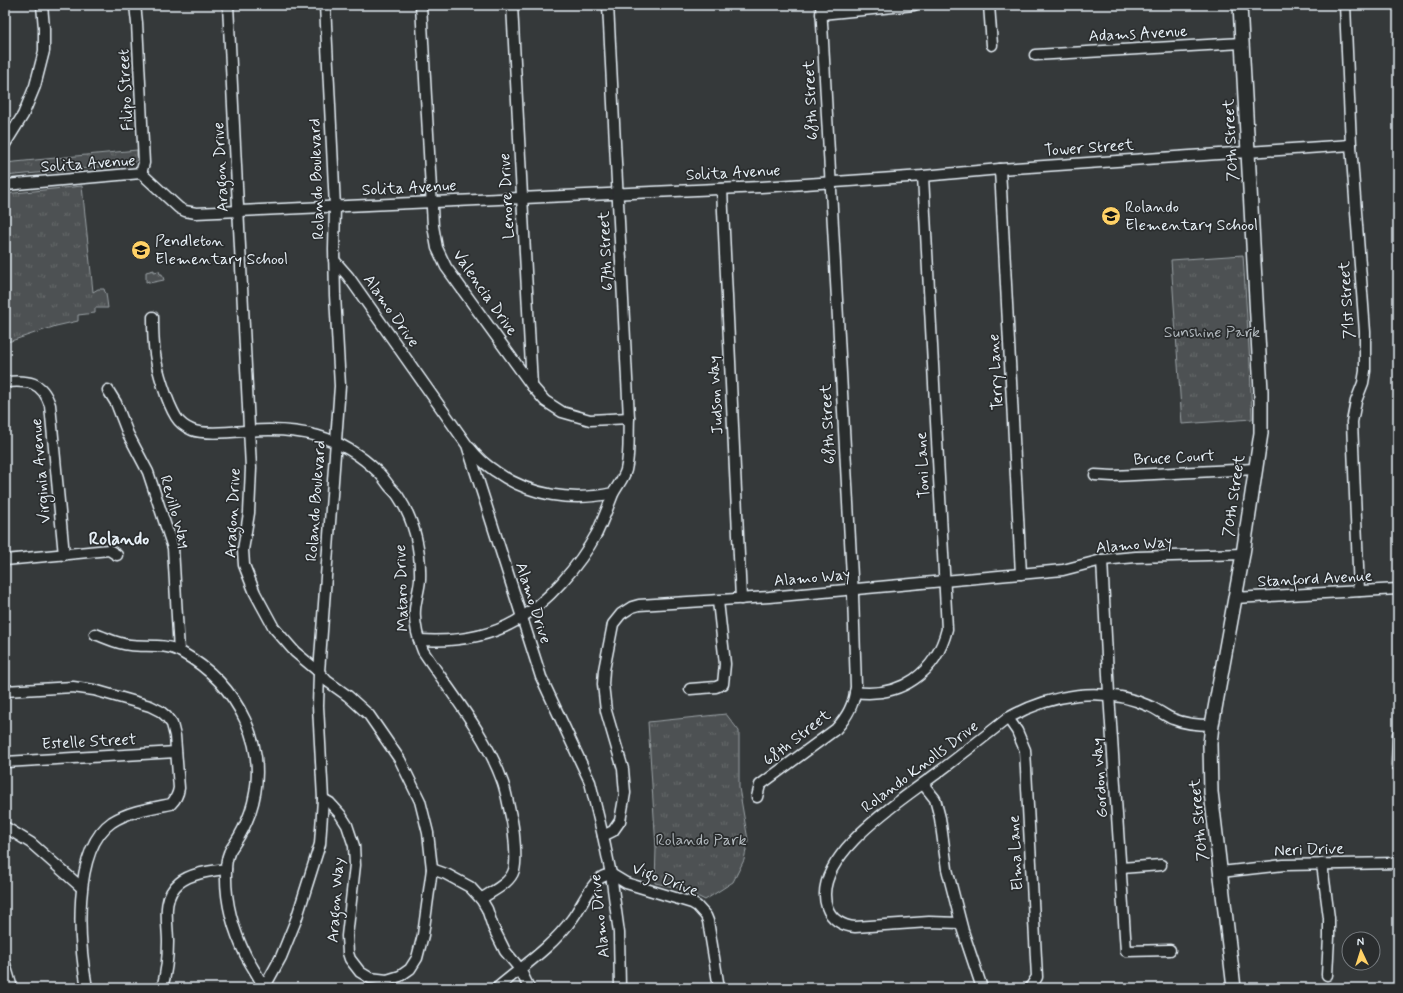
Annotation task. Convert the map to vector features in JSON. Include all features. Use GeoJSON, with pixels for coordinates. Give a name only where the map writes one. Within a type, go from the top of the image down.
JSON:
{"type":"FeatureCollection","features":[{"type":"Feature","properties":{"kind":"main road","name":"70th Street"},"geometry":{"type":"LineString","coordinates":[[1234,988],[1211,792],[1210,744],[1234,598],[1243,554],[1261,433],[1261,391],[1240,5]]}},
{"type":"Feature","properties":{"kind":"street"},"geometry":{"type":"LineString","coordinates":[[5,144],[23,115],[35,86],[44,51],[42,5]]}},
{"type":"Feature","properties":{"kind":"street","name":"Filipo Street"},"geometry":{"type":"LineString","coordinates":[[135,5],[144,163],[141,173]]}},
{"type":"Feature","properties":{"kind":"street","name":"Aragon Drive"},"geometry":{"type":"LineString","coordinates":[[228,5],[251,468],[249,513],[243,550],[244,565],[254,593],[274,628],[295,652],[319,672],[326,681],[348,696],[369,715],[400,760],[420,801],[428,833],[432,870]]}},
{"type":"Feature","properties":{"kind":"street","name":"Rolando Boulevard"},"geometry":{"type":"LineString","coordinates":[[264,988],[281,957],[296,920],[320,844],[323,799],[318,706],[319,672],[340,386],[334,260],[335,207],[325,5]]}},
{"type":"Feature","properties":{"kind":"street","name":"Valencia Drive"},"geometry":{"type":"LineString","coordinates":[[420,5],[433,226],[437,248],[446,267],[532,386],[545,401],[562,412],[590,420],[629,418]]}},
{"type":"Feature","properties":{"kind":"street","name":"Lenore Drive"},"geometry":{"type":"LineString","coordinates":[[512,5],[532,386]]}},
{"type":"Feature","properties":{"kind":"street","name":"67th Street"},"geometry":{"type":"LineString","coordinates":[[419,640],[449,640],[469,637],[504,626],[522,617],[552,592],[580,560],[599,528],[613,493],[626,472],[628,460],[629,418],[608,5]]}},
{"type":"Feature","properties":{"kind":"street"},"geometry":{"type":"LineString","coordinates":[[821,10],[914,5]]}},
{"type":"Feature","properties":{"kind":"street"},"geometry":{"type":"LineString","coordinates":[[989,5],[992,45]]}},
{"type":"Feature","properties":{"kind":"street","name":"71st Street"},"geometry":{"type":"LineString","coordinates":[[1345,5],[1351,145],[1365,332],[1365,371],[1363,383],[1354,408],[1352,422],[1359,591]]}},
{"type":"Feature","properties":{"kind":"street","name":"68th Street"},"geometry":{"type":"LineString","coordinates":[[757,797],[760,785],[841,724],[846,718],[854,702],[855,692],[852,589],[821,10]]}},
{"type":"Feature","properties":{"kind":"street","name":"Adams Avenue"},"geometry":{"type":"LineString","coordinates":[[1035,55],[1242,43]]}},
{"type":"Feature","properties":{"kind":"street","name":"Tower Street"},"geometry":{"type":"LineString","coordinates":[[830,183],[1000,169],[1351,145]]}},
{"type":"Feature","properties":{"kind":"street","name":"Terry Lane"},"geometry":{"type":"LineString","coordinates":[[1000,169],[1021,574]]}},
{"type":"Feature","properties":{"kind":"street","name":"Solita Avenue"},"geometry":{"type":"LineString","coordinates":[[5,185],[141,173],[185,212],[196,213],[830,183]]}},
{"type":"Feature","properties":{"kind":"street","name":"Toni Lane"},"geometry":{"type":"LineString","coordinates":[[855,692],[868,694],[882,693],[898,688],[921,675],[933,662],[942,646],[947,629],[923,176]]}},
{"type":"Feature","properties":{"kind":"street","name":"Judson Way"},"geometry":{"type":"LineString","coordinates":[[722,189],[741,599]]}},
{"type":"Feature","properties":{"kind":"street","name":"Alamo Drive"},"geometry":{"type":"LineString","coordinates":[[334,260],[348,276],[467,445],[541,677],[590,782],[604,836],[611,874],[619,933],[620,988]]}},
{"type":"Feature","properties":{"kind":"street","name":"Mataro Drive"},"geometry":{"type":"LineString","coordinates":[[153,317],[156,362],[173,412],[179,421],[187,428],[198,432],[270,429],[292,430],[316,434],[335,441],[363,459],[380,473],[398,495],[409,516],[416,538],[420,560],[420,582],[415,611],[422,651],[474,724],[493,758],[505,788],[514,835],[514,870],[506,883],[481,898]]}},
{"type":"Feature","properties":{"kind":"street","name":"Virginia Avenue"},"geometry":{"type":"LineString","coordinates":[[5,382],[26,381],[40,386],[50,405],[64,555]]}},
{"type":"Feature","properties":{"kind":"street","name":"Revillo Way"},"geometry":{"type":"LineString","coordinates":[[108,390],[116,403],[128,434],[148,472],[173,548],[179,651]]}},
{"type":"Feature","properties":{"kind":"street"},"geometry":{"type":"LineString","coordinates":[[467,445],[481,460],[500,475],[533,491],[569,498],[592,497],[613,493]]}},
{"type":"Feature","properties":{"kind":"street","name":"Bruce Court"},"geometry":{"type":"LineString","coordinates":[[1095,475],[1109,477],[1255,469]]}},
{"type":"Feature","properties":{"kind":"street"},"geometry":{"type":"LineString","coordinates":[[5,560],[109,550],[117,555]]}},
{"type":"Feature","properties":{"kind":"street","name":"Alamo Way"},"geometry":{"type":"LineString","coordinates":[[604,836],[613,831],[620,821],[625,793],[624,769],[606,711],[603,684],[604,670],[613,624],[621,614],[632,607],[718,601],[1063,570],[1102,560],[1136,557],[1243,554]]}},
{"type":"Feature","properties":{"kind":"street","name":"Gordon Way"},"geometry":{"type":"LineString","coordinates":[[1102,560],[1109,694],[1126,951],[1170,950]]}},
{"type":"Feature","properties":{"kind":"street","name":"Stanford Avenue"},"geometry":{"type":"LineString","coordinates":[[1234,598],[1398,589]]}},
{"type":"Feature","properties":{"kind":"street"},"geometry":{"type":"LineString","coordinates":[[690,689],[716,687],[723,684],[725,664],[718,601]]}},
{"type":"Feature","properties":{"kind":"street"},"geometry":{"type":"LineString","coordinates":[[95,634],[124,644],[166,647],[179,651],[210,672],[229,693],[246,722],[253,744],[256,778],[253,801],[246,823],[229,853],[226,869],[229,907],[236,932],[246,956],[264,988]]}},
{"type":"Feature","properties":{"kind":"street"},"geometry":{"type":"LineString","coordinates":[[5,691],[73,687],[94,690],[150,706],[166,716],[172,724],[175,736],[179,788],[175,799],[171,804],[123,816],[111,823],[102,831],[90,854],[85,870],[82,888],[81,933],[87,988]]}},
{"type":"Feature","properties":{"kind":"street","name":"Rolando Knolls Drive"},"geometry":{"type":"LineString","coordinates":[[960,923],[929,922],[850,926],[842,924],[835,919],[827,906],[827,884],[831,871],[839,857],[868,826],[1008,718],[1033,706],[1062,697],[1084,694],[1109,694],[1128,698],[1149,706],[1180,722],[1196,725],[1212,725]]}},
{"type":"Feature","properties":{"kind":"street","name":"Elma Lane"},"geometry":{"type":"LineString","coordinates":[[1008,718],[1017,731],[1025,750],[1037,977],[1030,988]]}},
{"type":"Feature","properties":{"kind":"street"},"geometry":{"type":"LineString","coordinates":[[1397,765],[1398,734]]}},
{"type":"Feature","properties":{"kind":"street","name":"Estelle Street"},"geometry":{"type":"LineString","coordinates":[[5,762],[176,752]]}},
{"type":"Feature","properties":{"kind":"street"},"geometry":{"type":"LineString","coordinates":[[923,784],[935,799],[940,818],[947,869],[960,923],[982,988]]}},
{"type":"Feature","properties":{"kind":"street","name":"Aragon Way"},"geometry":{"type":"LineString","coordinates":[[323,799],[330,803],[340,814],[347,825],[354,846],[355,865],[347,936],[348,953],[353,964],[365,975],[382,980],[394,978],[405,973],[414,964],[423,935],[432,870]]}},
{"type":"Feature","properties":{"kind":"street"},"geometry":{"type":"LineString","coordinates":[[5,826],[31,843],[82,888]]}},
{"type":"Feature","properties":{"kind":"street"},"geometry":{"type":"LineString","coordinates":[[1121,868],[1161,864]]}},
{"type":"Feature","properties":{"kind":"street"},"geometry":{"type":"LineString","coordinates":[[1322,864],[1329,918],[1327,975]]}},
{"type":"Feature","properties":{"kind":"street","name":"Neri Drive"},"geometry":{"type":"LineString","coordinates":[[1221,872],[1284,865],[1398,864]]}},
{"type":"Feature","properties":{"kind":"street"},"geometry":{"type":"LineString","coordinates":[[162,988],[168,943],[166,914],[169,898],[172,892],[179,883],[190,877],[204,872],[226,869]]}},
{"type":"Feature","properties":{"kind":"street"},"geometry":{"type":"LineString","coordinates":[[432,870],[446,874],[470,887],[481,898],[487,909],[493,928],[505,951],[520,969],[529,988]]}},
{"type":"Feature","properties":{"kind":"street"},"geometry":{"type":"LineString","coordinates":[[497,988],[532,960],[561,933],[573,919],[596,882],[601,877],[611,874]]}},
{"type":"Feature","properties":{"kind":"street","name":"Vigo Drive"},"geometry":{"type":"LineString","coordinates":[[611,874],[626,882],[687,901],[697,906],[706,916],[708,921],[719,988]]}},
{"type":"Feature","properties":{"kind":"street"},"geometry":{"type":"LineString","coordinates":[[5,964],[12,988]]}},
{"type":"Feature","properties":{"kind":"green space"},"geometry":{"type":"Polygon","coordinates":[[[137,150],[137,160],[132,164],[5,176],[5,163],[137,150]]]}},
{"type":"Feature","properties":{"kind":"green space"},"geometry":{"type":"Polygon","coordinates":[[[82,186],[93,292],[98,289],[104,289],[108,308],[95,308],[95,313],[78,315],[78,321],[56,326],[5,342],[5,194],[82,186]]]}},
{"type":"Feature","properties":{"kind":"green space","name":"Sunshine Park"},"geometry":{"type":"Polygon","coordinates":[[[1243,255],[1252,419],[1182,424],[1171,260],[1243,255]]]}},
{"type":"Feature","properties":{"kind":"green space"},"geometry":{"type":"Polygon","coordinates":[[[154,270],[154,272],[159,271],[160,274],[162,274],[164,280],[149,283],[149,281],[146,282],[146,272],[154,270]]]}},
{"type":"Feature","properties":{"kind":"green space","name":"Rolando Park"},"geometry":{"type":"Polygon","coordinates":[[[726,714],[739,731],[739,788],[748,840],[744,860],[733,882],[705,900],[683,889],[655,883],[656,848],[648,722],[726,714]]]}},
{"type":"Feature","properties":{"kind":"place","name":"Rolando Elementary School"},"geometry":{"type":"Point","coordinates":[1111,216]}},
{"type":"Feature","properties":{"kind":"place","name":"Pendleton Elementary School"},"geometry":{"type":"Point","coordinates":[141,250]}},
{"type":"Feature","properties":{"kind":"district","name":"Rolando"},"geometry":{"type":"Point","coordinates":[119,539]}}]}
